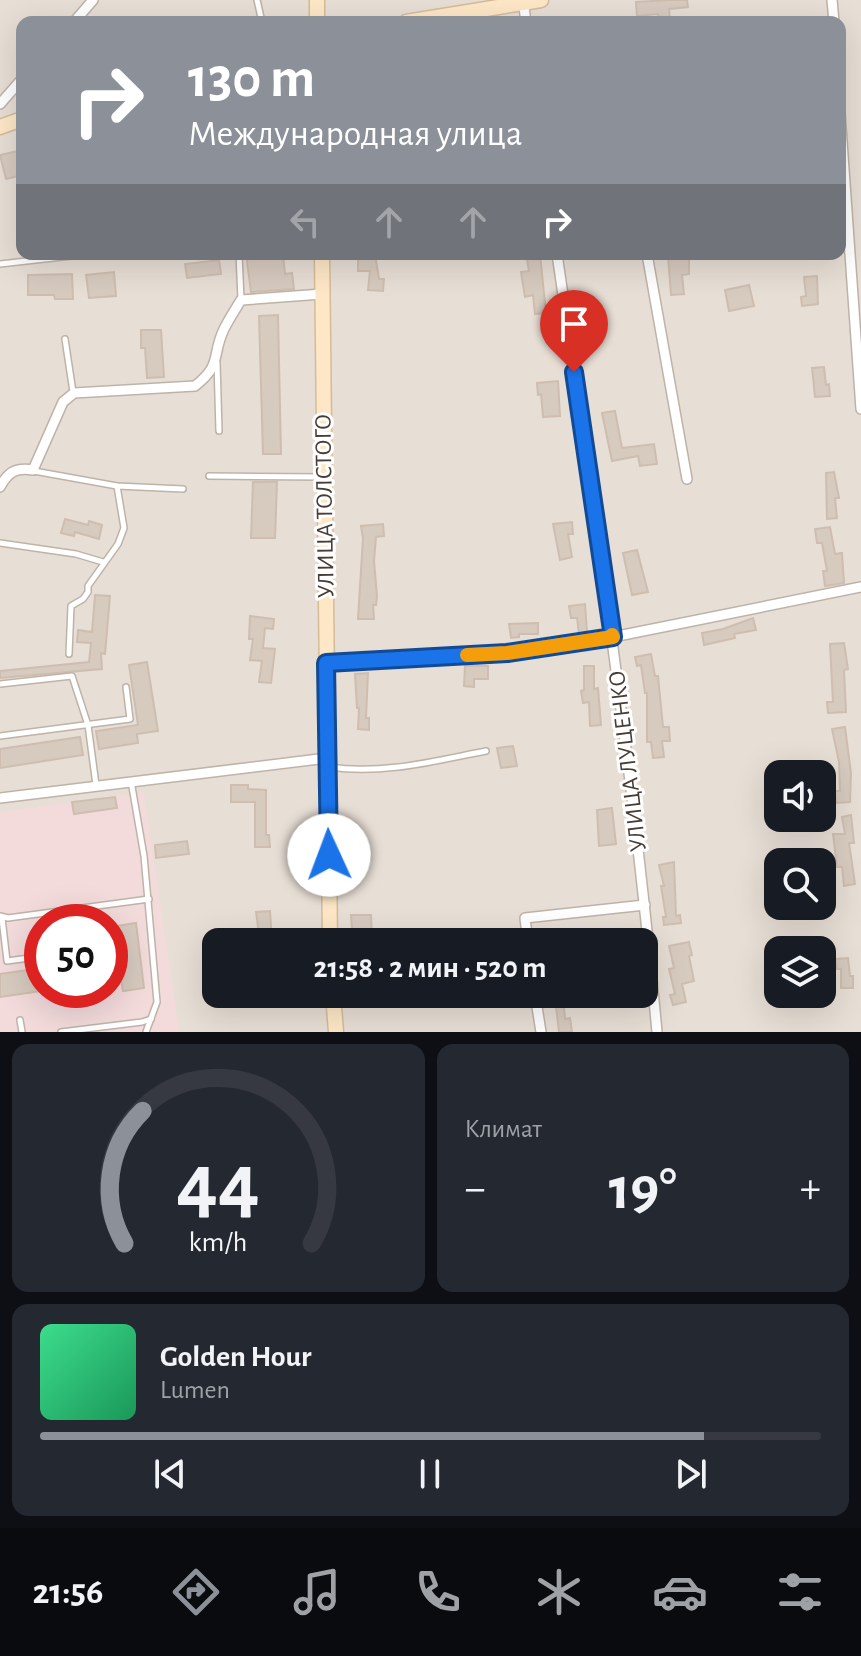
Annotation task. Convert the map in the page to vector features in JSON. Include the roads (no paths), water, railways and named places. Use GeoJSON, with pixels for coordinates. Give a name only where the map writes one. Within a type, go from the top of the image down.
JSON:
{"type":"FeatureCollection","features":[{"type":"Feature","properties":{"kind":"main road"},"geometry":{"type":"LineString","coordinates":[[441,16],[541,0]]}},
{"type":"Feature","properties":{"kind":"main road","name":"УЛИЦА ТОЛСТОГО"},"geometry":{"type":"LineString","coordinates":[[322,260],[330,928]]}},
{"type":"Feature","properties":{"kind":"main road"},"geometry":{"type":"LineString","coordinates":[[334,1008],[336,1032]]}},
{"type":"Feature","properties":{"kind":"street"},"geometry":{"type":"LineString","coordinates":[[79,16],[93,0]]}},
{"type":"Feature","properties":{"kind":"street"},"geometry":{"type":"LineString","coordinates":[[0,104],[16,86]]}},
{"type":"Feature","properties":{"kind":"street"},"geometry":{"type":"LineString","coordinates":[[846,198],[861,409]]}},
{"type":"Feature","properties":{"kind":"street","name":"УЛИЦА ЛУЦЕНКО"},"geometry":{"type":"LineString","coordinates":[[558,260],[613,637],[657,1032]]}},
{"type":"Feature","properties":{"kind":"street"},"geometry":{"type":"LineString","coordinates":[[648,260],[687,479]]}},
{"type":"Feature","properties":{"kind":"street"},"geometry":{"type":"LineString","coordinates":[[0,487],[13,470],[33,470],[63,402],[74,393],[195,386],[210,374],[217,361],[223,331],[241,300],[322,294]]}},
{"type":"Feature","properties":{"kind":"street"},"geometry":{"type":"LineString","coordinates":[[326,663],[507,653],[613,637],[861,587]]}},
{"type":"Feature","properties":{"kind":"street"},"geometry":{"type":"LineString","coordinates":[[0,798],[131,780],[327,762]]}},
{"type":"Feature","properties":{"kind":"street"},"geometry":{"type":"LineString","coordinates":[[526,928],[525,918],[645,905]]}},
{"type":"Feature","properties":{"kind":"street"},"geometry":{"type":"LineString","coordinates":[[537,1008],[541,1032]]}},
{"type":"Feature","properties":{"kind":"lane"},"geometry":{"type":"LineString","coordinates":[[0,264],[36,260]]}},
{"type":"Feature","properties":{"kind":"lane"},"geometry":{"type":"LineString","coordinates":[[239,260],[241,300]]}},
{"type":"Feature","properties":{"kind":"lane"},"geometry":{"type":"LineString","coordinates":[[65,339],[74,393]]}},
{"type":"Feature","properties":{"kind":"lane"},"geometry":{"type":"LineString","coordinates":[[217,361],[219,431]]}},
{"type":"Feature","properties":{"kind":"lane"},"geometry":{"type":"LineString","coordinates":[[33,470],[117,486],[183,489]]}},
{"type":"Feature","properties":{"kind":"lane"},"geometry":{"type":"LineString","coordinates":[[209,476],[325,477]]}},
{"type":"Feature","properties":{"kind":"lane"},"geometry":{"type":"LineString","coordinates":[[69,654],[71,606],[88,592],[88,586],[118,544],[124,528],[117,486]]}},
{"type":"Feature","properties":{"kind":"lane"},"geometry":{"type":"LineString","coordinates":[[0,543],[57,551],[103,562]]}},
{"type":"Feature","properties":{"kind":"lane"},"geometry":{"type":"LineString","coordinates":[[0,684],[72,676],[88,725],[96,785]]}},
{"type":"Feature","properties":{"kind":"lane"},"geometry":{"type":"LineString","coordinates":[[0,736],[130,719],[126,687]]}},
{"type":"Feature","properties":{"kind":"lane"},"geometry":{"type":"LineString","coordinates":[[327,762],[358,771],[380,771],[486,751]]}},
{"type":"Feature","properties":{"kind":"lane"},"geometry":{"type":"LineString","coordinates":[[131,780],[149,899],[157,1002],[146,1032]]}},
{"type":"Feature","properties":{"kind":"lane"},"geometry":{"type":"LineString","coordinates":[[104,904],[149,899]]}},
{"type":"Feature","properties":{"kind":"lane"},"geometry":{"type":"LineString","coordinates":[[24,914],[1,917],[7,961],[24,959]]}},
{"type":"Feature","properties":{"kind":"lane"},"geometry":{"type":"LineString","coordinates":[[61,1032],[153,1018]]}},
{"type":"Feature","properties":{"kind":"lane"},"geometry":{"type":"LineString","coordinates":[[20,1020],[22,1032]]}}]}
